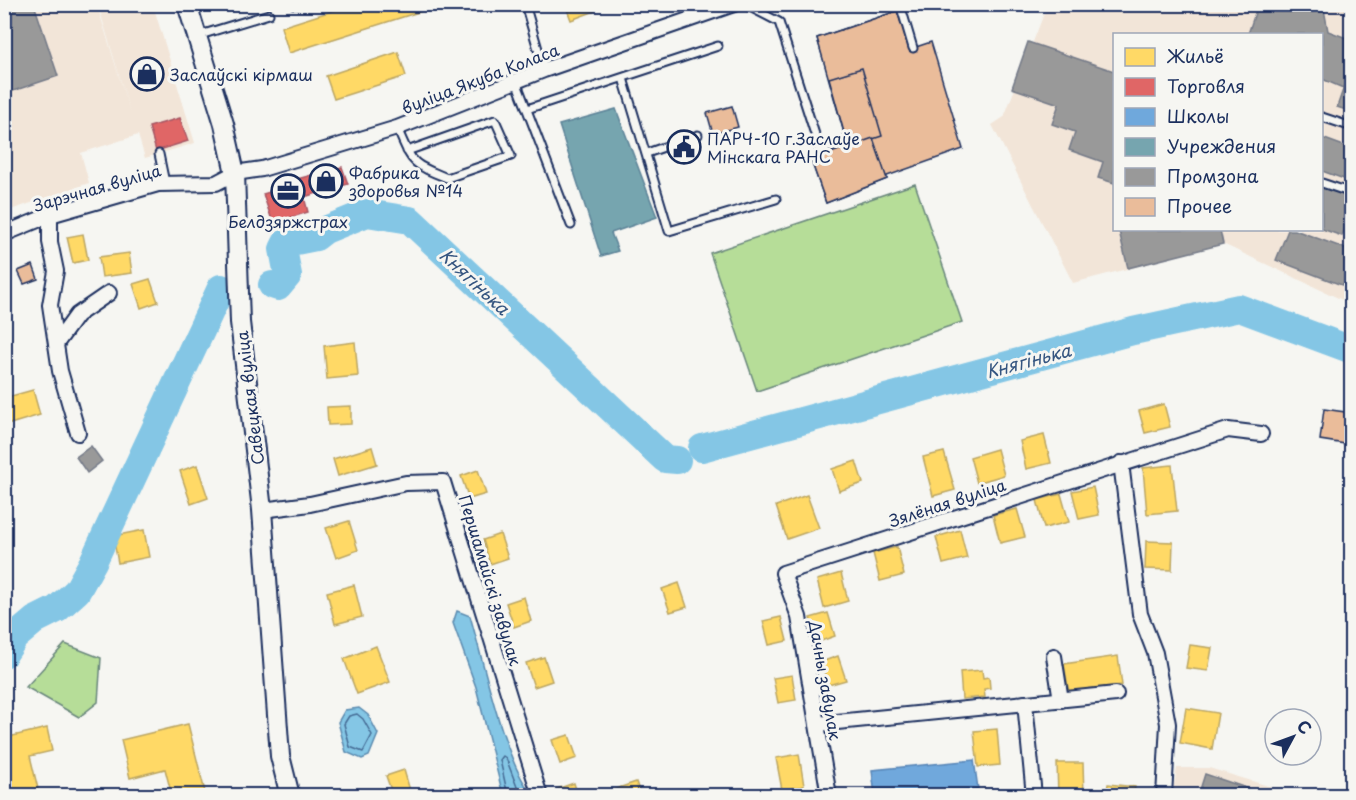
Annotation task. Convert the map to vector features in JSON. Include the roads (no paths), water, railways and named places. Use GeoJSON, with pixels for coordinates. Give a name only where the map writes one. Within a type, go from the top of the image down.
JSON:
{"type":"FeatureCollection","features":[{"type":"Feature","properties":{"kind":"main road","name":"Савецкая вуліца"},"geometry":{"type":"LineString","coordinates":[[187,4],[231,149],[235,173],[240,322],[262,510],[280,756],[290,795]]}},
{"type":"Feature","properties":{"kind":"street","name":"вуліца Якуба Коласа"},"geometry":{"type":"LineString","coordinates":[[235,173],[262,169],[397,128],[544,70],[734,4]]}},
{"type":"Feature","properties":{"kind":"street","name":"Зарэчная вуліца"},"geometry":{"type":"LineString","coordinates":[[4,234],[50,216],[165,183],[216,183],[235,173]]}},
{"type":"Feature","properties":{"kind":"street"},"geometry":{"type":"LineString","coordinates":[[50,216],[50,242],[56,271],[50,306],[60,371],[78,433]]}},
{"type":"Feature","properties":{"kind":"street"},"geometry":{"type":"LineString","coordinates":[[56,344],[77,315],[109,293]]}},
{"type":"Feature","properties":{"kind":"street","name":"Зялёная вуліца"},"geometry":{"type":"LineString","coordinates":[[783,573],[1228,430],[1261,434]]}},
{"type":"Feature","properties":{"kind":"street"},"geometry":{"type":"LineString","coordinates":[[1121,463],[1140,614],[1155,653],[1168,724],[1164,795]]}},
{"type":"Feature","properties":{"kind":"street","name":"Першамайскі завулак"},"geometry":{"type":"LineString","coordinates":[[262,510],[310,504],[406,483],[443,482],[540,795]]}},
{"type":"Feature","properties":{"kind":"street","name":"Дачны завулак"},"geometry":{"type":"LineString","coordinates":[[783,573],[799,617],[829,795]]}},
{"type":"Feature","properties":{"kind":"street"},"geometry":{"type":"LineString","coordinates":[[1054,656],[1061,700]]}},
{"type":"Feature","properties":{"kind":"street"},"geometry":{"type":"LineString","coordinates":[[817,724],[1116,694]]}},
{"type":"Feature","properties":{"kind":"street"},"geometry":{"type":"LineString","coordinates":[[1025,703],[1034,795]]}},
{"type":"Feature","properties":{"kind":"lane"},"geometry":{"type":"LineString","coordinates":[[525,4],[544,70]]}},
{"type":"Feature","properties":{"kind":"lane"},"geometry":{"type":"LineString","coordinates":[[744,4],[779,22],[820,150],[846,140]]}},
{"type":"Feature","properties":{"kind":"lane"},"geometry":{"type":"LineString","coordinates":[[900,4],[913,48]]}},
{"type":"Feature","properties":{"kind":"lane"},"geometry":{"type":"LineString","coordinates":[[197,36],[269,14]]}},
{"type":"Feature","properties":{"kind":"lane"},"geometry":{"type":"LineString","coordinates":[[527,109],[718,46]]}},
{"type":"Feature","properties":{"kind":"lane"},"geometry":{"type":"LineString","coordinates":[[622,78],[647,153],[669,231],[776,199]]}},
{"type":"Feature","properties":{"kind":"lane"},"geometry":{"type":"LineString","coordinates":[[516,81],[571,225]]}},
{"type":"Feature","properties":{"kind":"lane"},"geometry":{"type":"LineString","coordinates":[[1323,117],[1352,127]]}},
{"type":"Feature","properties":{"kind":"lane"},"geometry":{"type":"LineString","coordinates":[[397,128],[407,152],[415,165],[447,178],[511,156],[495,120],[407,152]]}},
{"type":"Feature","properties":{"kind":"lane"},"geometry":{"type":"LineString","coordinates":[[647,153],[698,135]]}},
{"type":"Feature","properties":{"kind":"lane"},"geometry":{"type":"LineString","coordinates":[[159,153],[165,183]]}},
{"type":"Feature","properties":{"kind":"lane"},"geometry":{"type":"LineString","coordinates":[[1323,183],[1352,193]]}},
{"type":"Feature","properties":{"kind":"water"},"geometry":{"type":"Polygon","coordinates":[[[457,611],[470,616],[504,737],[523,781],[533,795],[503,795],[476,687],[453,623],[457,611]]]}},
{"type":"Feature","properties":{"kind":"water"},"geometry":{"type":"Polygon","coordinates":[[[359,708],[368,715],[378,734],[369,756],[362,759],[346,752],[338,722],[345,710],[359,708]]]}},
{"type":"Feature","properties":{"kind":"waterway","name":"Княгінька"},"geometry":{"type":"LineString","coordinates":[[272,285],[278,287],[288,275],[283,249],[286,243],[316,237],[325,230],[367,213],[410,220],[665,459],[677,460]]}},
{"type":"Feature","properties":{"kind":"waterway","name":"Княгінька"},"geometry":{"type":"LineString","coordinates":[[4,654],[15,637],[35,620],[57,609],[77,591],[93,562],[221,288]]}},
{"type":"Feature","properties":{"kind":"waterway","name":"Княгінька"},"geometry":{"type":"LineString","coordinates":[[702,448],[1133,331],[1239,308],[1352,350]]}},
{"type":"Feature","properties":{"kind":"place","name":"Заслаўскі кірмаш"},"geometry":{"type":"Point","coordinates":[147,74]}},
{"type":"Feature","properties":{"kind":"place","name":"ПАРЧ-10 г.Заслаўе Мінскага РАНС"},"geometry":{"type":"Point","coordinates":[684,147]}},
{"type":"Feature","properties":{"kind":"place","name":"Фабрика здоровья №14"},"geometry":{"type":"Point","coordinates":[326,181]}},
{"type":"Feature","properties":{"kind":"place","name":"Белдзяржстрах"},"geometry":{"type":"Point","coordinates":[288,191]}}]}
